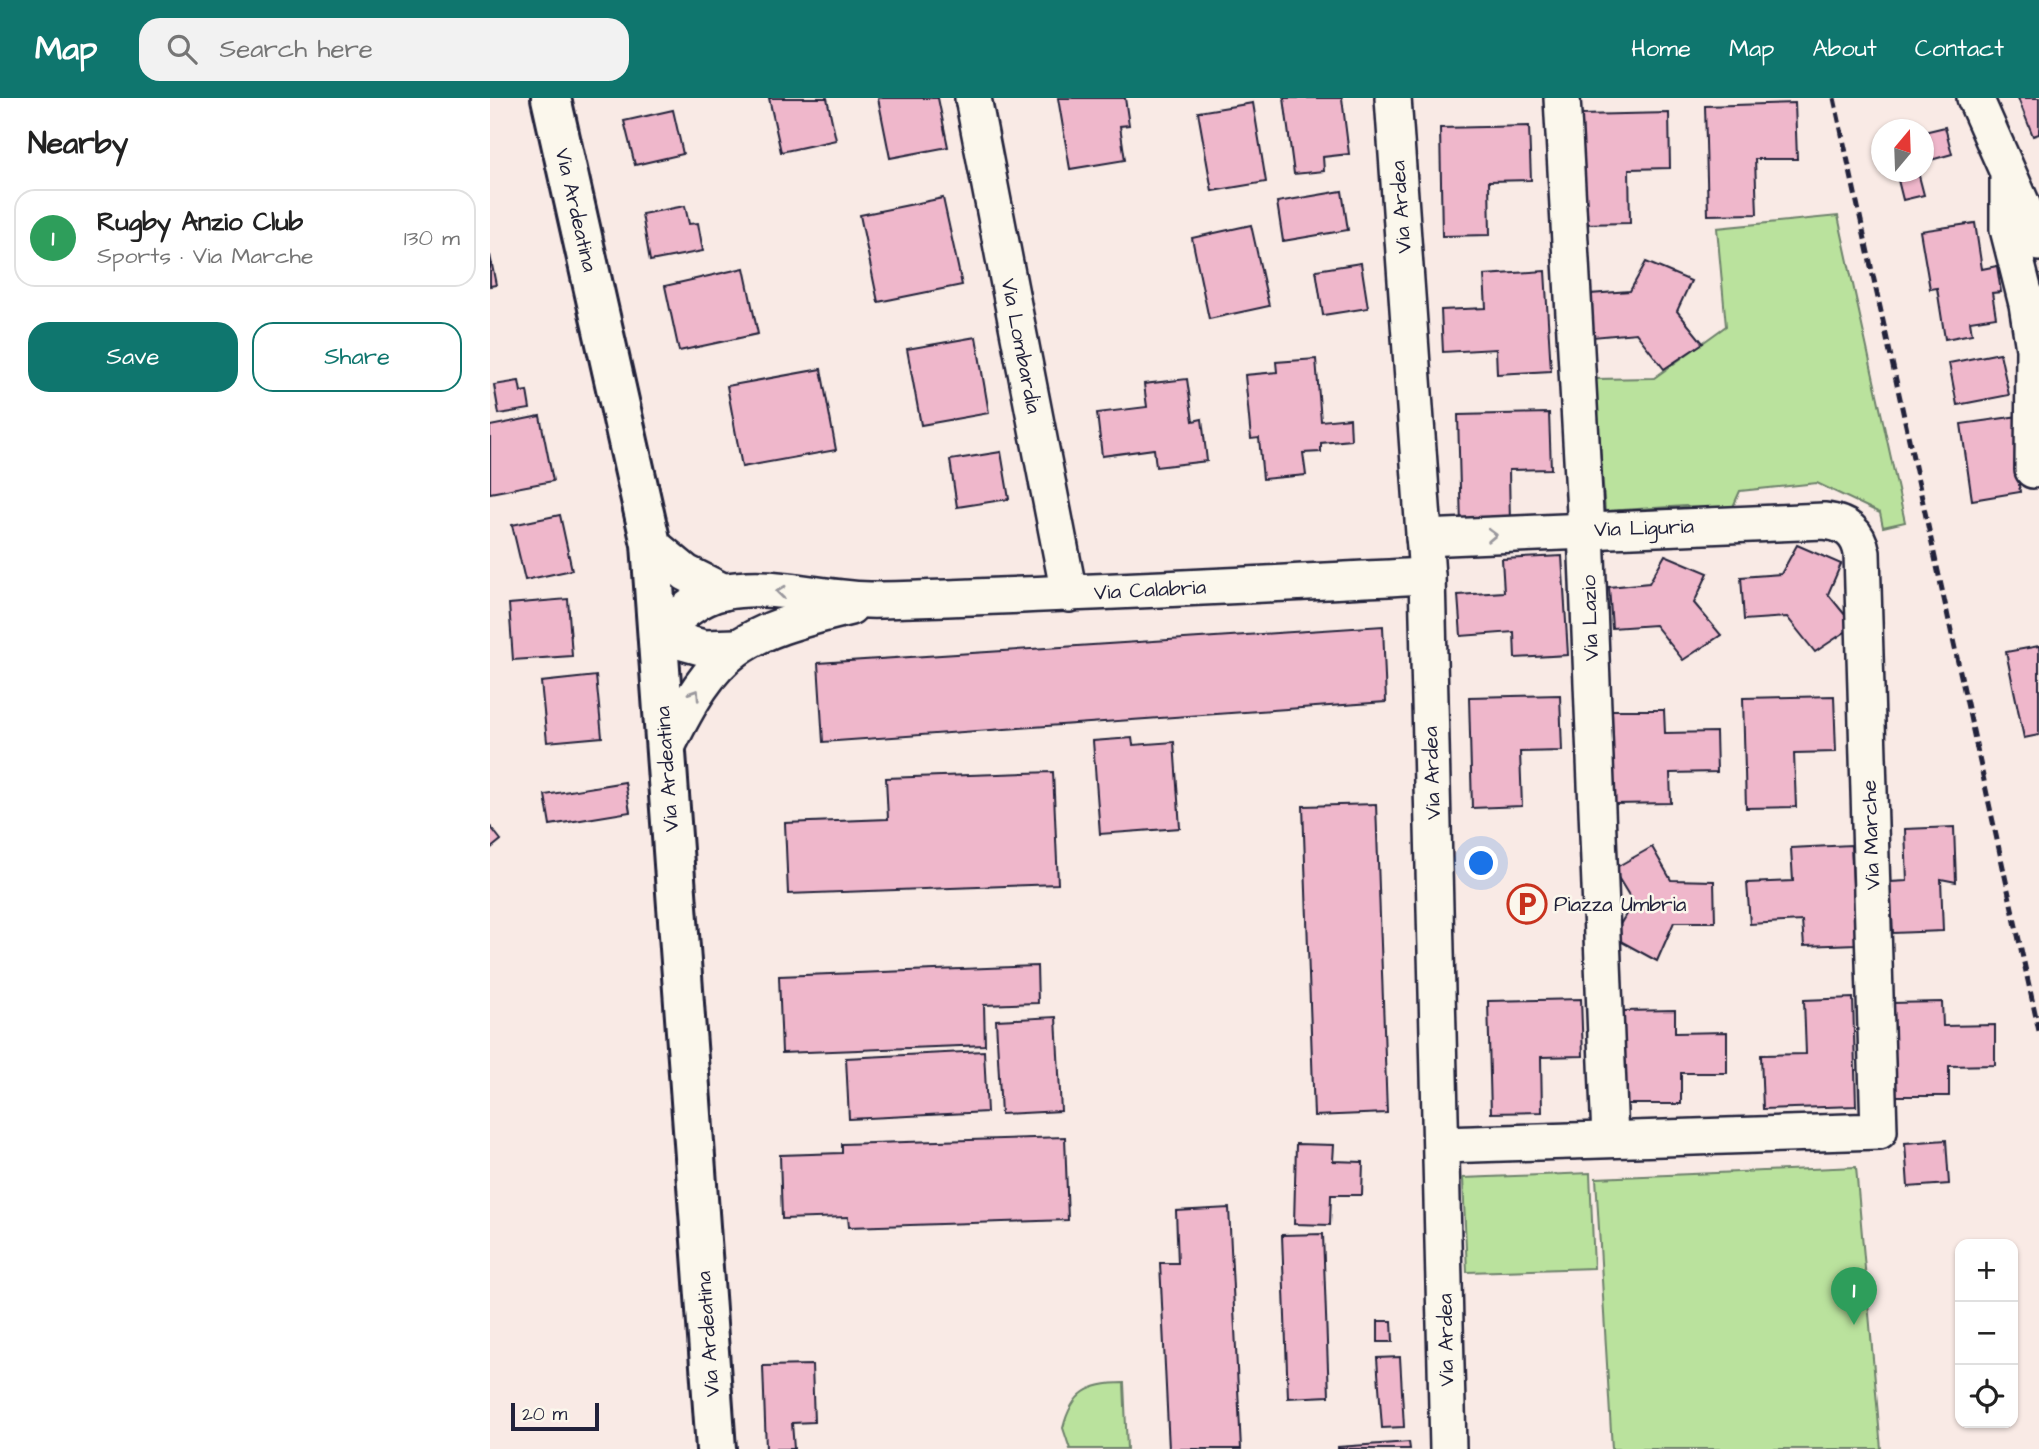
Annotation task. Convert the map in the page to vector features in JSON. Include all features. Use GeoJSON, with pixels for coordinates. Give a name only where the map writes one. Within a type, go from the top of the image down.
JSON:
{"type":"FeatureCollection","features":[{"type":"Feature","properties":{"kind":"main road","name":"Via Ardeatina"},"geometry":{"type":"LineString","coordinates":[[551,98],[651,544],[716,1449]]}},
{"type":"Feature","properties":{"kind":"street","name":"Via Lombardia"},"geometry":{"type":"LineString","coordinates":[[972,98],[1069,594]]}},
{"type":"Feature","properties":{"kind":"street","name":"Via Ardea"},"geometry":{"type":"LineString","coordinates":[[1393,98],[1426,576],[1443,1145],[1448,1449]]}},
{"type":"Feature","properties":{"kind":"street","name":"Via Lazio"},"geometry":{"type":"LineString","coordinates":[[1562,98],[1586,531],[1610,1139]]}},
{"type":"Feature","properties":{"kind":"street"},"geometry":{"type":"LineString","coordinates":[[1975,98],[2039,243]]}},
{"type":"Feature","properties":{"kind":"street"},"geometry":{"type":"LineString","coordinates":[[2008,176],[2008,229],[2027,304],[2034,349],[2033,470]]}},
{"type":"Feature","properties":{"kind":"street","name":"Via Liguria"},"geometry":{"type":"LineString","coordinates":[[1424,538],[1824,521],[1842,525],[1859,539]]}},
{"type":"Feature","properties":{"kind":"street","name":"Via Marche"},"geometry":{"type":"LineString","coordinates":[[1610,1139],[1879,1131],[1863,553],[1859,539]]}},
{"type":"Feature","properties":{"kind":"street"},"geometry":{"type":"LineString","coordinates":[[651,544],[686,573],[724,592]]}},
{"type":"Feature","properties":{"kind":"street","name":"Via Calabria"},"geometry":{"type":"LineString","coordinates":[[657,635],[694,604],[724,592],[755,589],[873,601],[1426,576]]}},
{"type":"Feature","properties":{"kind":"street","name":"Via Calabria"},"geometry":{"type":"LineString","coordinates":[[666,749],[703,682],[736,646],[777,626],[873,601]]}},
{"type":"Feature","properties":{"kind":"street","name":"Via Calabria"},"geometry":{"type":"LineString","coordinates":[[657,635],[704,648],[736,646]]}},
{"type":"Feature","properties":{"kind":"street"},"geometry":{"type":"LineString","coordinates":[[1443,1145],[1610,1139]]}},
{"type":"Feature","properties":{"kind":"green space"},"geometry":{"type":"Polygon","coordinates":[[[1838,216],[1905,522],[1883,527],[1880,513],[1817,483],[1740,491],[1723,529],[1686,506],[1605,511],[1595,379],[1654,378],[1726,326],[1717,228],[1838,216]]]}},
{"type":"Feature","properties":{"kind":"green space"},"geometry":{"type":"Polygon","coordinates":[[[1856,1167],[1881,1449],[1612,1449],[1596,1178],[1856,1167]]]}},
{"type":"Feature","properties":{"kind":"green space"},"geometry":{"type":"Polygon","coordinates":[[[1590,1173],[1594,1268],[1467,1272],[1463,1178],[1590,1173]]]}},
{"type":"Feature","properties":{"kind":"green space"},"geometry":{"type":"Polygon","coordinates":[[[1124,1383],[1127,1449],[1070,1449],[1063,1428],[1077,1398],[1101,1385],[1124,1383]]]}},
{"type":"Feature","properties":{"kind":"building"},"geometry":{"type":"Polygon","coordinates":[[[769,98],[827,98],[836,140],[781,152],[769,98]]]}},
{"type":"Feature","properties":{"kind":"building"},"geometry":{"type":"Polygon","coordinates":[[[878,98],[938,98],[948,147],[890,158],[878,98]]]}},
{"type":"Feature","properties":{"kind":"building"},"geometry":{"type":"Polygon","coordinates":[[[1058,98],[1125,98],[1129,125],[1120,126],[1125,160],[1070,169],[1058,98]]]}},
{"type":"Feature","properties":{"kind":"building"},"geometry":{"type":"Polygon","coordinates":[[[1284,98],[1342,98],[1349,154],[1323,157],[1324,171],[1294,174],[1284,98]]]}},
{"type":"Feature","properties":{"kind":"building"},"geometry":{"type":"Polygon","coordinates":[[[2018,98],[2039,98],[2039,134],[2033,136],[2018,98]]]}},
{"type":"Feature","properties":{"kind":"building"},"geometry":{"type":"Polygon","coordinates":[[[1253,103],[1266,182],[1212,191],[1198,112],[1253,103]]]}},
{"type":"Feature","properties":{"kind":"building"},"geometry":{"type":"Polygon","coordinates":[[[1795,103],[1797,159],[1755,159],[1757,214],[1708,215],[1705,106],[1795,103]]]}},
{"type":"Feature","properties":{"kind":"building"},"geometry":{"type":"Polygon","coordinates":[[[673,110],[683,154],[635,165],[624,121],[673,110]]]}},
{"type":"Feature","properties":{"kind":"building"},"geometry":{"type":"Polygon","coordinates":[[[1669,113],[1670,168],[1629,169],[1630,223],[1582,224],[1579,115],[1669,113]]]}},
{"type":"Feature","properties":{"kind":"building"},"geometry":{"type":"Polygon","coordinates":[[[1529,126],[1531,180],[1489,181],[1490,235],[1442,236],[1440,128],[1529,126]]]}},
{"type":"Feature","properties":{"kind":"building"},"geometry":{"type":"Polygon","coordinates":[[[1945,127],[1952,154],[1934,159],[1934,130],[1945,127]]]}},
{"type":"Feature","properties":{"kind":"building"},"geometry":{"type":"Polygon","coordinates":[[[1898,182],[1921,182],[1924,195],[1903,200],[1898,182]]]}},
{"type":"Feature","properties":{"kind":"building"},"geometry":{"type":"Polygon","coordinates":[[[1342,191],[1348,230],[1283,241],[1277,202],[1342,191]]]}},
{"type":"Feature","properties":{"kind":"building"},"geometry":{"type":"Polygon","coordinates":[[[943,198],[962,285],[878,302],[860,215],[943,198]]]}},
{"type":"Feature","properties":{"kind":"building"},"geometry":{"type":"Polygon","coordinates":[[[685,206],[689,224],[698,223],[703,251],[650,261],[642,214],[685,206]]]}},
{"type":"Feature","properties":{"kind":"building"},"geometry":{"type":"Polygon","coordinates":[[[1975,223],[1982,269],[1997,266],[2001,292],[1992,293],[1996,317],[1970,321],[1972,334],[1945,339],[1937,288],[1930,289],[1920,231],[1975,223]]]}},
{"type":"Feature","properties":{"kind":"building"},"geometry":{"type":"Polygon","coordinates":[[[1251,225],[1269,306],[1209,319],[1192,238],[1251,225]]]}},
{"type":"Feature","properties":{"kind":"building"},"geometry":{"type":"Polygon","coordinates":[[[490,255],[496,285],[490,286],[490,255]]]}},
{"type":"Feature","properties":{"kind":"building"},"geometry":{"type":"Polygon","coordinates":[[[1646,262],[1691,281],[1677,311],[1703,343],[1664,369],[1636,333],[1593,337],[1590,294],[1630,291],[1646,262]]]}},
{"type":"Feature","properties":{"kind":"building"},"geometry":{"type":"Polygon","coordinates":[[[1361,263],[1368,308],[1323,315],[1316,270],[1361,263]]]}},
{"type":"Feature","properties":{"kind":"building"},"geometry":{"type":"Polygon","coordinates":[[[744,268],[758,334],[679,351],[665,286],[744,268]]]}},
{"type":"Feature","properties":{"kind":"building"},"geometry":{"type":"Polygon","coordinates":[[[1545,271],[1551,371],[1497,374],[1496,349],[1443,352],[1441,310],[1486,308],[1484,275],[1545,271]]]}},
{"type":"Feature","properties":{"kind":"building"},"geometry":{"type":"Polygon","coordinates":[[[976,337],[989,413],[921,425],[907,349],[976,337]]]}},
{"type":"Feature","properties":{"kind":"building"},"geometry":{"type":"Polygon","coordinates":[[[2000,353],[2009,395],[1957,405],[1949,363],[2000,353]]]}},
{"type":"Feature","properties":{"kind":"building"},"geometry":{"type":"Polygon","coordinates":[[[1316,359],[1321,421],[1350,418],[1351,440],[1321,443],[1321,452],[1303,453],[1306,475],[1263,479],[1259,438],[1251,439],[1245,375],[1277,372],[1276,362],[1316,359]]]}},
{"type":"Feature","properties":{"kind":"building"},"geometry":{"type":"Polygon","coordinates":[[[821,369],[836,450],[742,467],[727,386],[821,369]]]}},
{"type":"Feature","properties":{"kind":"building"},"geometry":{"type":"Polygon","coordinates":[[[1187,379],[1193,421],[1202,419],[1207,461],[1156,467],[1154,449],[1102,456],[1097,413],[1147,407],[1144,384],[1187,379]]]}},
{"type":"Feature","properties":{"kind":"building"},"geometry":{"type":"Polygon","coordinates":[[[519,381],[521,392],[527,391],[530,409],[499,414],[494,385],[519,381]]]}},
{"type":"Feature","properties":{"kind":"building"},"geometry":{"type":"Polygon","coordinates":[[[1549,413],[1551,469],[1509,470],[1510,524],[1461,526],[1458,415],[1549,413]]]}},
{"type":"Feature","properties":{"kind":"building"},"geometry":{"type":"Polygon","coordinates":[[[540,416],[553,481],[490,493],[490,426],[540,416]]]}},
{"type":"Feature","properties":{"kind":"building"},"geometry":{"type":"Polygon","coordinates":[[[2019,416],[2024,454],[2015,455],[2020,492],[1972,500],[1961,424],[2019,416]]]}},
{"type":"Feature","properties":{"kind":"building"},"geometry":{"type":"Polygon","coordinates":[[[1001,452],[1009,499],[957,507],[950,460],[1001,452]]]}},
{"type":"Feature","properties":{"kind":"building"},"geometry":{"type":"Polygon","coordinates":[[[560,515],[572,570],[525,580],[512,525],[560,515]]]}},
{"type":"Feature","properties":{"kind":"building"},"geometry":{"type":"Polygon","coordinates":[[[1797,545],[1841,564],[1828,594],[1854,626],[1815,652],[1787,617],[1744,620],[1741,577],[1781,574],[1797,545]]]}},
{"type":"Feature","properties":{"kind":"building"},"geometry":{"type":"Polygon","coordinates":[[[1665,555],[1708,573],[1694,603],[1721,635],[1683,660],[1655,625],[1612,628],[1609,587],[1649,583],[1665,555]]]}},
{"type":"Feature","properties":{"kind":"building"},"geometry":{"type":"Polygon","coordinates":[[[1562,556],[1568,655],[1515,658],[1514,632],[1461,636],[1458,595],[1504,592],[1502,559],[1562,556]]]}},
{"type":"Feature","properties":{"kind":"building"},"geometry":{"type":"Polygon","coordinates":[[[568,599],[572,656],[513,660],[509,604],[568,599]]]}},
{"type":"Feature","properties":{"kind":"building"},"geometry":{"type":"Polygon","coordinates":[[[1383,626],[1386,702],[823,742],[818,663],[1383,626]]]}},
{"type":"Feature","properties":{"kind":"building"},"geometry":{"type":"Polygon","coordinates":[[[2039,646],[2039,735],[2024,738],[2006,652],[2039,646]]]}},
{"type":"Feature","properties":{"kind":"building"},"geometry":{"type":"Polygon","coordinates":[[[596,676],[602,737],[547,742],[541,682],[596,676]]]}},
{"type":"Feature","properties":{"kind":"building"},"geometry":{"type":"Polygon","coordinates":[[[1560,695],[1562,751],[1520,752],[1522,806],[1472,808],[1469,697],[1560,695]]]}},
{"type":"Feature","properties":{"kind":"building"},"geometry":{"type":"Polygon","coordinates":[[[1834,696],[1836,752],[1794,753],[1796,807],[1746,808],[1743,698],[1834,696]]]}},
{"type":"Feature","properties":{"kind":"building"},"geometry":{"type":"Polygon","coordinates":[[[1612,710],[1664,710],[1665,733],[1716,732],[1717,772],[1670,773],[1671,803],[1614,804],[1612,710]]]}},
{"type":"Feature","properties":{"kind":"building"},"geometry":{"type":"Polygon","coordinates":[[[1132,738],[1133,745],[1174,742],[1180,828],[1100,834],[1093,741],[1132,738]]]}},
{"type":"Feature","properties":{"kind":"building"},"geometry":{"type":"Polygon","coordinates":[[[1053,772],[1058,884],[788,894],[785,823],[888,819],[886,778],[1053,772]]]}},
{"type":"Feature","properties":{"kind":"building"},"geometry":{"type":"Polygon","coordinates":[[[625,782],[630,812],[550,825],[545,795],[625,782]]]}},
{"type":"Feature","properties":{"kind":"building"},"geometry":{"type":"Polygon","coordinates":[[[1376,804],[1387,1113],[1314,1116],[1303,806],[1376,804]]]}},
{"type":"Feature","properties":{"kind":"building"},"geometry":{"type":"Polygon","coordinates":[[[490,826],[501,840],[490,849],[490,826]]]}},
{"type":"Feature","properties":{"kind":"building"},"geometry":{"type":"Polygon","coordinates":[[[1954,827],[1956,882],[1941,879],[1943,931],[1893,933],[1890,882],[1907,881],[1905,829],[1954,827]]]}},
{"type":"Feature","properties":{"kind":"building"},"geometry":{"type":"Polygon","coordinates":[[[1851,845],[1856,944],[1804,946],[1802,921],[1750,924],[1747,883],[1793,881],[1791,848],[1851,845]]]}},
{"type":"Feature","properties":{"kind":"building"},"geometry":{"type":"Polygon","coordinates":[[[1652,847],[1671,880],[1714,881],[1715,922],[1674,922],[1657,961],[1613,937],[1633,902],[1613,869],[1652,847]]]}},
{"type":"Feature","properties":{"kind":"building"},"geometry":{"type":"Polygon","coordinates":[[[1037,966],[1038,1003],[984,1005],[985,1045],[782,1053],[779,976],[1037,966]]]}},
{"type":"Feature","properties":{"kind":"building"},"geometry":{"type":"Polygon","coordinates":[[[1853,998],[1856,1106],[1763,1109],[1761,1055],[1806,1054],[1804,1000],[1853,998]]]}},
{"type":"Feature","properties":{"kind":"building"},"geometry":{"type":"Polygon","coordinates":[[[1581,999],[1583,1056],[1541,1057],[1542,1112],[1491,1113],[1488,1001],[1581,999]]]}},
{"type":"Feature","properties":{"kind":"building"},"geometry":{"type":"Polygon","coordinates":[[[1942,1002],[1943,1026],[1995,1025],[1995,1065],[1949,1066],[1949,1096],[1892,1096],[1890,1003],[1942,1002]]]}},
{"type":"Feature","properties":{"kind":"building"},"geometry":{"type":"Polygon","coordinates":[[[1675,1010],[1675,1033],[1727,1032],[1727,1073],[1681,1073],[1681,1104],[1623,1104],[1622,1011],[1675,1010]]]}},
{"type":"Feature","properties":{"kind":"building"},"geometry":{"type":"Polygon","coordinates":[[[1056,1017],[1061,1111],[1001,1114],[996,1020],[1056,1017]]]}},
{"type":"Feature","properties":{"kind":"building"},"geometry":{"type":"Polygon","coordinates":[[[984,1051],[987,1112],[849,1119],[846,1058],[984,1051]]]}},
{"type":"Feature","properties":{"kind":"building"},"geometry":{"type":"Polygon","coordinates":[[[1065,1137],[1068,1220],[849,1227],[848,1217],[782,1219],[780,1155],[842,1153],[842,1144],[1065,1137]]]}},
{"type":"Feature","properties":{"kind":"building"},"geometry":{"type":"Polygon","coordinates":[[[1946,1140],[1949,1184],[1908,1187],[1905,1143],[1946,1140]]]}},
{"type":"Feature","properties":{"kind":"building"},"geometry":{"type":"Polygon","coordinates":[[[1296,1144],[1334,1145],[1333,1161],[1363,1162],[1362,1195],[1331,1195],[1330,1225],[1294,1224],[1296,1144]]]}},
{"type":"Feature","properties":{"kind":"building"},"geometry":{"type":"Polygon","coordinates":[[[1229,1208],[1241,1449],[1169,1449],[1160,1263],[1178,1263],[1176,1211],[1229,1208]]]}},
{"type":"Feature","properties":{"kind":"building"},"geometry":{"type":"Polygon","coordinates":[[[1323,1234],[1329,1396],[1288,1398],[1282,1235],[1323,1234]]]}},
{"type":"Feature","properties":{"kind":"building"},"geometry":{"type":"Polygon","coordinates":[[[1378,1321],[1392,1321],[1393,1342],[1378,1342],[1378,1321]]]}},
{"type":"Feature","properties":{"kind":"building"},"geometry":{"type":"Polygon","coordinates":[[[1400,1357],[1404,1427],[1382,1428],[1377,1358],[1400,1357]]]}},
{"type":"Feature","properties":{"kind":"building"},"geometry":{"type":"Polygon","coordinates":[[[812,1365],[814,1422],[792,1423],[794,1449],[766,1449],[763,1366],[812,1365]]]}},
{"type":"Feature","properties":{"kind":"building"},"geometry":{"type":"Polygon","coordinates":[[[1409,1442],[1410,1449],[1338,1449],[1338,1447],[1409,1442]]]}},
{"type":"Feature","properties":{"kind":"railway"},"geometry":{"type":"LineString","coordinates":[[1834,98],[2039,1031]]}},
{"type":"Feature","properties":{"kind":"place","name":"Piazza Umbria"},"geometry":{"type":"Point","coordinates":[1527,904]}},
{"type":"Feature","properties":{"kind":"place","name":"Rugby Anzio Club"},"geometry":{"type":"Point","coordinates":[1854,1325]}}]}
